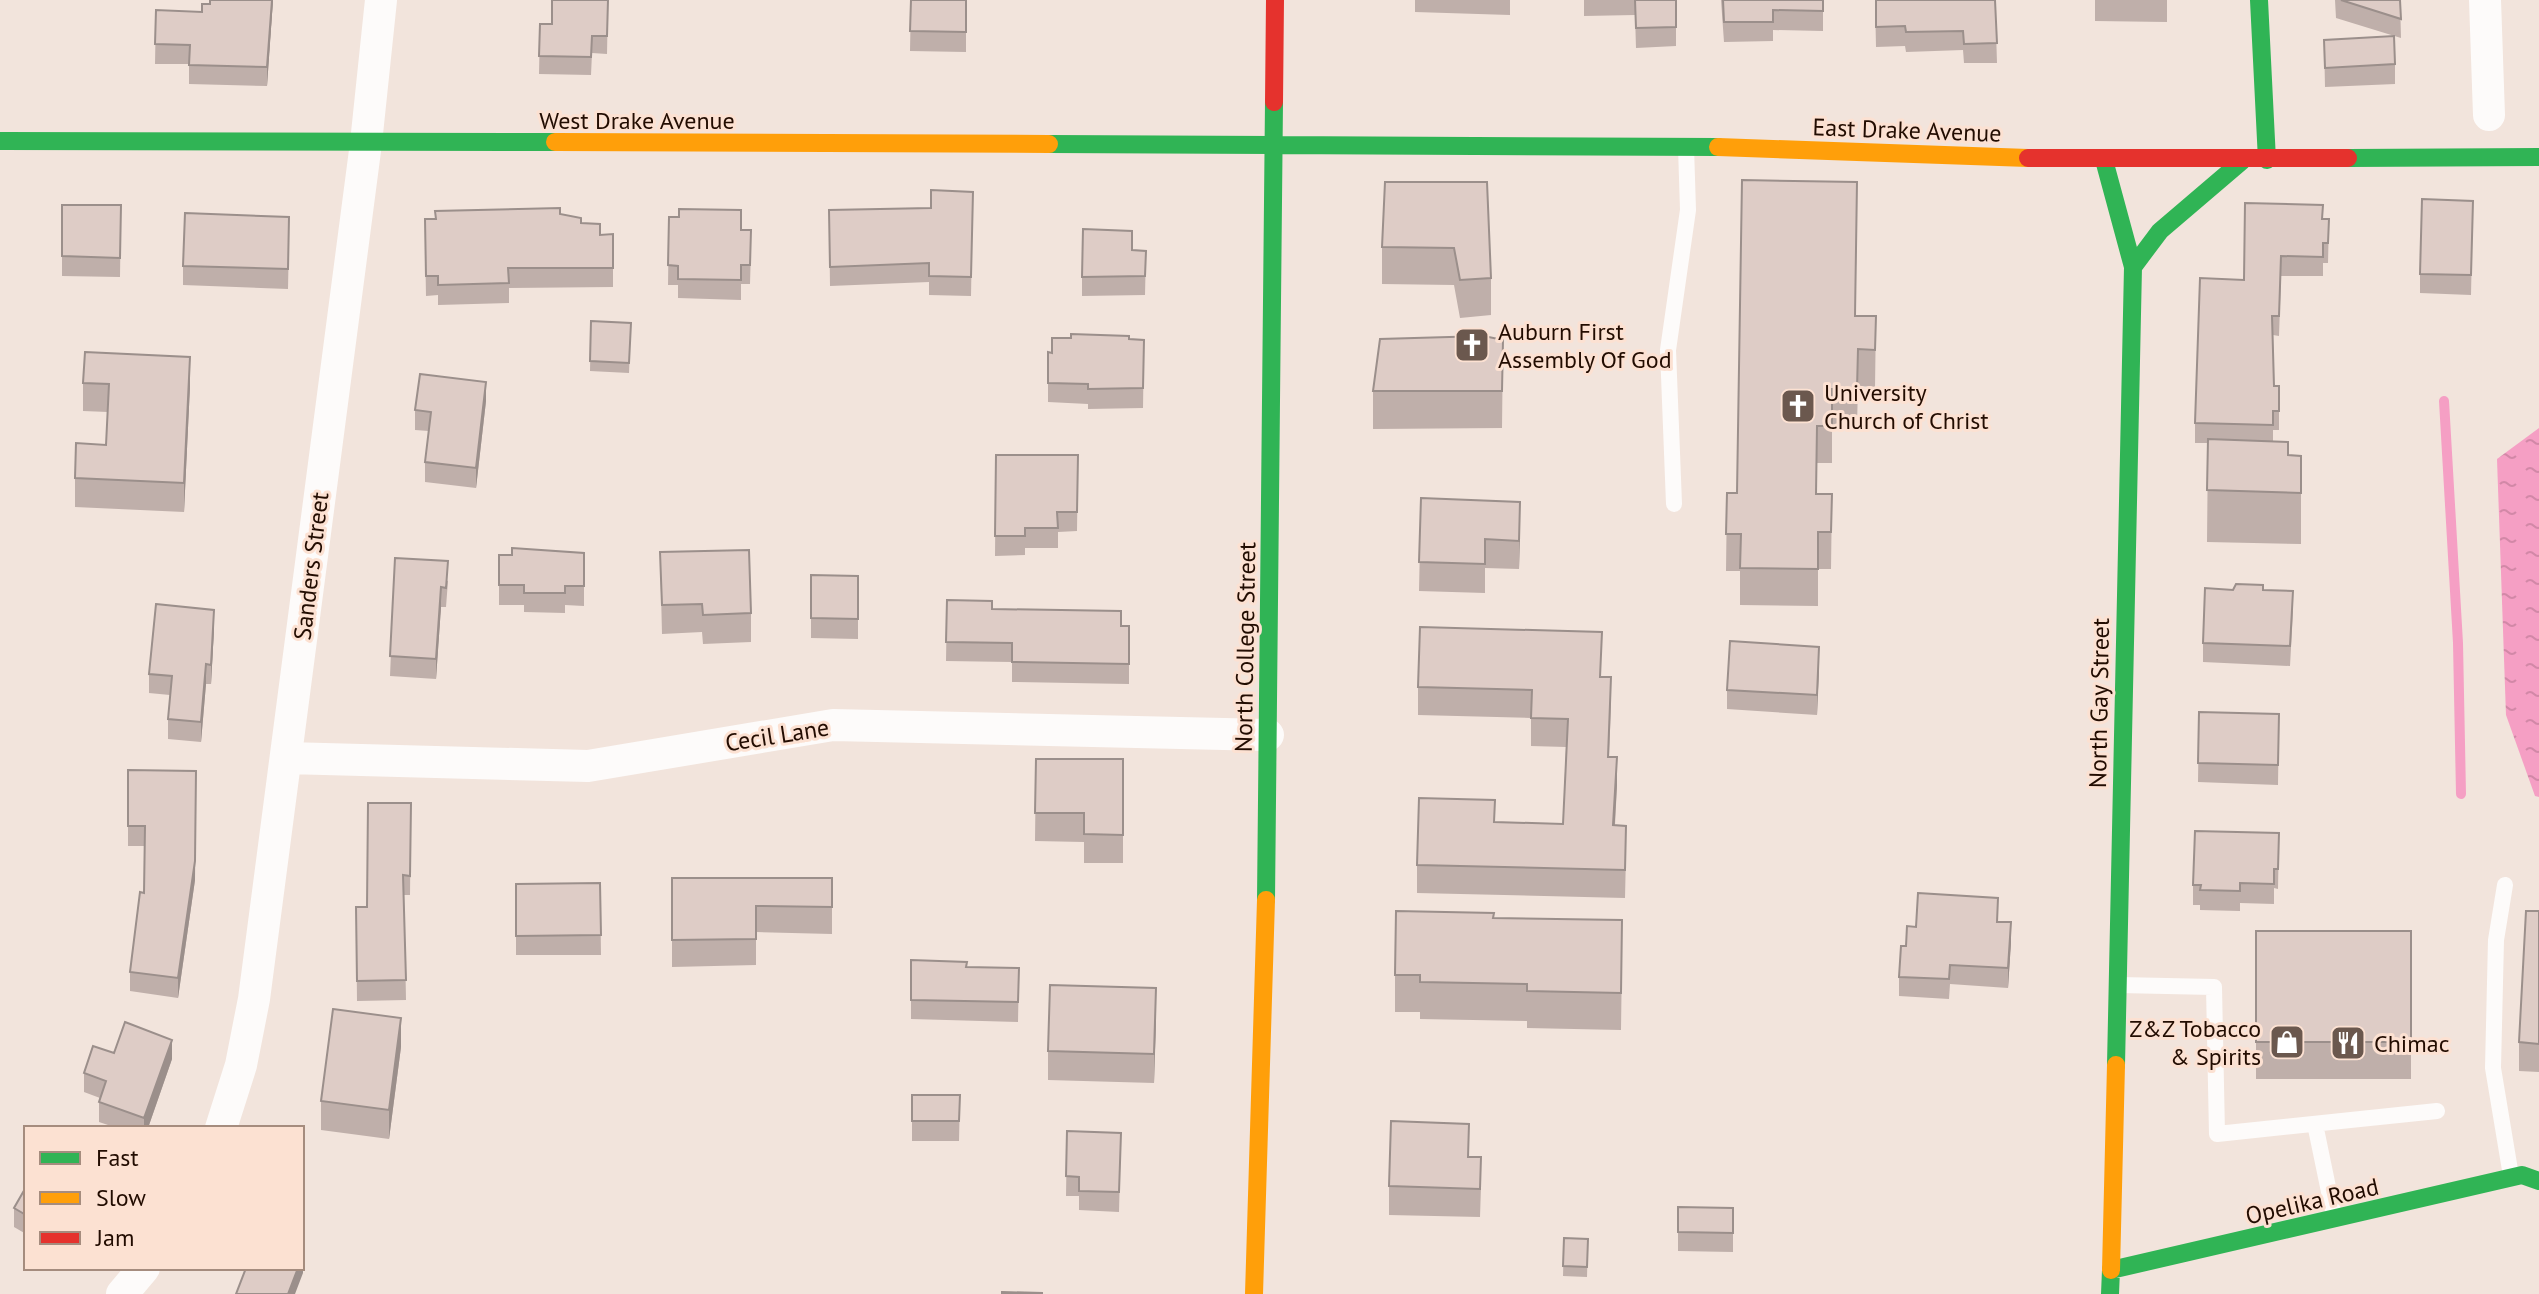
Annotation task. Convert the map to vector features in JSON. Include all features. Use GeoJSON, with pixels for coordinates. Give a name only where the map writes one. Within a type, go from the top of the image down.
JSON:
{"type":"FeatureCollection","features":[{"type":"Feature","properties":{"kind":"street","name":"Sanders Street"},"geometry":{"type":"LineString","coordinates":[[222,1126],[241,1065],[254,999],[366,143],[381,0]]}},
{"type":"Feature","properties":{"kind":"street","name":"North College Street"},"geometry":{"type":"LineString","coordinates":[[1254,1294],[1268,735],[1275,0]]}},
{"type":"Feature","properties":{"kind":"street"},"geometry":{"type":"LineString","coordinates":[[2259,0],[2267,160]]}},
{"type":"Feature","properties":{"kind":"street"},"geometry":{"type":"LineString","coordinates":[[2485,0],[2489,115]]}},
{"type":"Feature","properties":{"kind":"street","name":"West Drake Avenue"},"geometry":{"type":"LineString","coordinates":[[0,141],[1274,146]]}},
{"type":"Feature","properties":{"kind":"street","name":"East Drake Avenue"},"geometry":{"type":"LineString","coordinates":[[1274,146],[1686,147],[2104,160],[2539,157]]}},
{"type":"Feature","properties":{"kind":"street","name":"North Gay Street"},"geometry":{"type":"LineString","coordinates":[[2104,160],[2123,220],[2133,267],[2110,1294]]}},
{"type":"Feature","properties":{"kind":"street"},"geometry":{"type":"LineString","coordinates":[[2133,267],[2160,231],[2242,161]]}},
{"type":"Feature","properties":{"kind":"street","name":"Cecil Lane"},"geometry":{"type":"LineString","coordinates":[[287,758],[588,766],[833,725],[1268,735]]}},
{"type":"Feature","properties":{"kind":"street"},"geometry":{"type":"LineString","coordinates":[[2524,1178],[2539,1156]]}},
{"type":"Feature","properties":{"kind":"street","name":"Opelika Road"},"geometry":{"type":"LineString","coordinates":[[2111,1270],[2524,1178]]}},
{"type":"Feature","properties":{"kind":"street"},"geometry":{"type":"LineString","coordinates":[[122,1294],[142,1270]]}},
{"type":"Feature","properties":{"kind":"lane"},"geometry":{"type":"LineString","coordinates":[[1674,504],[1668,350],[1688,210],[1686,147]]}},
{"type":"Feature","properties":{"kind":"lane"},"geometry":{"type":"LineString","coordinates":[[2505,885],[2496,940],[2493,1068],[2524,1178]]}},
{"type":"Feature","properties":{"kind":"lane"},"geometry":{"type":"LineString","coordinates":[[2117,984],[2214,987],[2217,1134],[2437,1111]]}},
{"type":"Feature","properties":{"kind":"lane"},"geometry":{"type":"LineString","coordinates":[[2315,1124],[2335,1221]]}},
{"type":"Feature","properties":{"kind":"water"},"geometry":{"type":"Polygon","coordinates":[[[2539,428],[2539,797],[2535,796],[2506,715],[2497,459],[2539,428]]]}},
{"type":"Feature","properties":{"kind":"building"},"geometry":{"type":"Polygon","coordinates":[[[210,0],[272,0],[267,67],[189,65],[190,45],[155,44],[156,10],[202,12],[202,4],[210,4],[210,0]]]}},
{"type":"Feature","properties":{"kind":"building"},"geometry":{"type":"Polygon","coordinates":[[[552,0],[608,0],[607,36],[592,36],[591,57],[539,56],[540,24],[552,24],[552,0]]]}},
{"type":"Feature","properties":{"kind":"building"},"geometry":{"type":"Polygon","coordinates":[[[911,0],[966,0],[966,32],[910,31],[911,0]]]}},
{"type":"Feature","properties":{"kind":"building"},"geometry":{"type":"Polygon","coordinates":[[[1635,0],[1676,0],[1676,27],[1636,28],[1635,0]]]}},
{"type":"Feature","properties":{"kind":"building"},"geometry":{"type":"Polygon","coordinates":[[[1723,0],[1823,0],[1823,11],[1773,10],[1773,22],[1724,22],[1723,0]]]}},
{"type":"Feature","properties":{"kind":"building"},"geometry":{"type":"Polygon","coordinates":[[[1876,0],[1995,0],[1997,43],[1964,44],[1963,31],[1906,32],[1905,26],[1876,27],[1876,0]]]}},
{"type":"Feature","properties":{"kind":"building"},"geometry":{"type":"Polygon","coordinates":[[[2341,0],[2400,0],[2401,19],[2341,0]]]}},
{"type":"Feature","properties":{"kind":"building"},"geometry":{"type":"Polygon","coordinates":[[[2394,36],[2395,64],[2325,68],[2324,40],[2394,36]]]}},
{"type":"Feature","properties":{"kind":"building","name":"University Church of Christ"},"geometry":{"type":"Polygon","coordinates":[[[1742,180],[1857,182],[1855,316],[1876,316],[1875,350],[1858,349],[1857,389],[1832,389],[1832,426],[1817,426],[1816,494],[1832,494],[1831,532],[1818,532],[1818,569],[1740,568],[1741,534],[1726,534],[1727,493],[1737,493],[1742,180]]]}},
{"type":"Feature","properties":{"kind":"building"},"geometry":{"type":"Polygon","coordinates":[[[1385,182],[1487,182],[1491,278],[1460,280],[1454,248],[1382,247],[1385,182]]]}},
{"type":"Feature","properties":{"kind":"building"},"geometry":{"type":"Polygon","coordinates":[[[931,190],[973,192],[971,277],[929,276],[929,263],[830,267],[829,210],[931,208],[931,190]]]}},
{"type":"Feature","properties":{"kind":"building"},"geometry":{"type":"Polygon","coordinates":[[[2422,199],[2473,201],[2471,275],[2420,274],[2422,199]]]}},
{"type":"Feature","properties":{"kind":"building"},"geometry":{"type":"Polygon","coordinates":[[[2245,203],[2323,205],[2322,219],[2329,219],[2328,243],[2323,243],[2323,257],[2281,256],[2279,316],[2272,316],[2274,386],[2279,386],[2279,411],[2273,411],[2273,425],[2195,423],[2200,278],[2244,280],[2245,203]]]}},
{"type":"Feature","properties":{"kind":"building"},"geometry":{"type":"Polygon","coordinates":[[[62,205],[121,205],[120,258],[62,256],[62,205]]]}},
{"type":"Feature","properties":{"kind":"building"},"geometry":{"type":"Polygon","coordinates":[[[560,208],[560,214],[581,218],[581,223],[600,224],[600,235],[613,234],[613,268],[508,268],[509,283],[438,285],[438,276],[426,276],[425,219],[436,219],[435,211],[560,208]]]}},
{"type":"Feature","properties":{"kind":"building"},"geometry":{"type":"Polygon","coordinates":[[[679,209],[741,210],[741,230],[751,230],[750,265],[741,265],[741,280],[678,279],[678,266],[668,265],[669,217],[679,217],[679,209]]]}},
{"type":"Feature","properties":{"kind":"building"},"geometry":{"type":"Polygon","coordinates":[[[185,213],[289,217],[288,269],[183,266],[185,213]]]}},
{"type":"Feature","properties":{"kind":"building"},"geometry":{"type":"Polygon","coordinates":[[[1083,229],[1132,231],[1132,250],[1146,251],[1145,276],[1082,277],[1083,229]]]}},
{"type":"Feature","properties":{"kind":"building"},"geometry":{"type":"Polygon","coordinates":[[[591,321],[631,323],[629,363],[590,361],[591,321]]]}},
{"type":"Feature","properties":{"kind":"building"},"geometry":{"type":"Polygon","coordinates":[[[1071,334],[1129,336],[1129,339],[1144,340],[1143,388],[1088,389],[1088,384],[1048,383],[1048,352],[1052,353],[1052,338],[1071,338],[1071,334]]]}},
{"type":"Feature","properties":{"kind":"building"},"geometry":{"type":"Polygon","coordinates":[[[1484,336],[1503,340],[1502,391],[1373,391],[1380,339],[1484,336]]]}},
{"type":"Feature","properties":{"kind":"building"},"geometry":{"type":"Polygon","coordinates":[[[85,352],[190,357],[184,483],[75,478],[76,443],[106,445],[109,384],[83,383],[85,352]]]}},
{"type":"Feature","properties":{"kind":"building"},"geometry":{"type":"Polygon","coordinates":[[[420,374],[486,382],[476,468],[425,462],[431,412],[415,410],[420,374]]]}},
{"type":"Feature","properties":{"kind":"building"},"geometry":{"type":"Polygon","coordinates":[[[2208,439],[2288,442],[2288,455],[2301,456],[2301,493],[2207,490],[2208,439]]]}},
{"type":"Feature","properties":{"kind":"building"},"geometry":{"type":"Polygon","coordinates":[[[996,455],[1078,455],[1077,512],[1057,512],[1058,528],[1025,528],[1025,536],[995,536],[996,455]]]}},
{"type":"Feature","properties":{"kind":"building"},"geometry":{"type":"Polygon","coordinates":[[[1421,498],[1520,502],[1519,541],[1485,539],[1485,564],[1419,562],[1421,498]]]}},
{"type":"Feature","properties":{"kind":"building"},"geometry":{"type":"Polygon","coordinates":[[[512,548],[584,553],[584,586],[565,586],[565,593],[524,593],[524,585],[499,585],[499,555],[512,555],[512,548]]]}},
{"type":"Feature","properties":{"kind":"building"},"geometry":{"type":"Polygon","coordinates":[[[749,550],[751,613],[703,615],[702,604],[662,605],[660,552],[749,550]]]}},
{"type":"Feature","properties":{"kind":"building"},"geometry":{"type":"Polygon","coordinates":[[[395,558],[448,561],[446,588],[441,587],[436,659],[390,656],[395,558]]]}},
{"type":"Feature","properties":{"kind":"building"},"geometry":{"type":"Polygon","coordinates":[[[811,575],[858,576],[858,619],[811,618],[811,575]]]}},
{"type":"Feature","properties":{"kind":"building"},"geometry":{"type":"Polygon","coordinates":[[[2236,584],[2263,585],[2263,590],[2293,591],[2290,646],[2203,643],[2205,588],[2233,590],[2236,584]]]}},
{"type":"Feature","properties":{"kind":"building"},"geometry":{"type":"Polygon","coordinates":[[[947,600],[992,601],[992,609],[1121,611],[1121,626],[1129,626],[1129,664],[1012,662],[1012,643],[946,642],[947,600]]]}},
{"type":"Feature","properties":{"kind":"building"},"geometry":{"type":"Polygon","coordinates":[[[156,604],[214,610],[211,665],[206,664],[201,722],[168,719],[172,676],[149,674],[156,604]]]}},
{"type":"Feature","properties":{"kind":"building"},"geometry":{"type":"Polygon","coordinates":[[[1420,627],[1602,632],[1600,677],[1611,677],[1608,757],[1617,757],[1613,825],[1626,826],[1625,870],[1417,865],[1419,798],[1495,800],[1494,822],[1563,824],[1568,719],[1531,718],[1532,690],[1418,687],[1420,627]]]}},
{"type":"Feature","properties":{"kind":"building"},"geometry":{"type":"Polygon","coordinates":[[[1730,641],[1819,647],[1817,695],[1727,690],[1730,641]]]}},
{"type":"Feature","properties":{"kind":"building"},"geometry":{"type":"Polygon","coordinates":[[[2199,712],[2279,714],[2278,765],[2198,763],[2199,712]]]}},
{"type":"Feature","properties":{"kind":"building"},"geometry":{"type":"Polygon","coordinates":[[[1036,759],[1123,759],[1123,835],[1084,834],[1084,813],[1035,813],[1036,759]]]}},
{"type":"Feature","properties":{"kind":"building"},"geometry":{"type":"Polygon","coordinates":[[[128,770],[196,771],[195,861],[178,978],[130,972],[140,892],[144,893],[145,826],[128,826],[128,770]]]}},
{"type":"Feature","properties":{"kind":"building"},"geometry":{"type":"Polygon","coordinates":[[[368,803],[411,803],[410,876],[403,875],[406,980],[357,981],[356,907],[367,907],[368,803]]]}},
{"type":"Feature","properties":{"kind":"building"},"geometry":{"type":"Polygon","coordinates":[[[2195,831],[2279,833],[2278,869],[2274,869],[2274,884],[2240,883],[2240,891],[2200,890],[2201,885],[2193,885],[2195,831]]]}},
{"type":"Feature","properties":{"kind":"building"},"geometry":{"type":"Polygon","coordinates":[[[672,878],[832,878],[832,907],[756,906],[756,939],[672,940],[672,878]]]}},
{"type":"Feature","properties":{"kind":"building"},"geometry":{"type":"Polygon","coordinates":[[[600,883],[601,935],[516,936],[516,884],[600,883]]]}},
{"type":"Feature","properties":{"kind":"building"},"geometry":{"type":"Polygon","coordinates":[[[1918,893],[1998,898],[1997,922],[2011,922],[2008,968],[1950,965],[1949,979],[1899,977],[1901,946],[1906,946],[1907,926],[1916,927],[1918,893]]]}},
{"type":"Feature","properties":{"kind":"building"},"geometry":{"type":"Polygon","coordinates":[[[1396,911],[1494,913],[1493,918],[1622,920],[1621,993],[1527,991],[1527,984],[1420,982],[1420,975],[1395,975],[1396,911]]]}},
{"type":"Feature","properties":{"kind":"building"},"geometry":{"type":"Polygon","coordinates":[[[2526,911],[2539,911],[2539,1044],[2519,1042],[2526,911]]]}},
{"type":"Feature","properties":{"kind":"building"},"geometry":{"type":"Polygon","coordinates":[[[2256,931],[2411,931],[2411,1042],[2256,1042],[2256,931]]]}},
{"type":"Feature","properties":{"kind":"building"},"geometry":{"type":"Polygon","coordinates":[[[911,960],[967,962],[966,967],[1019,968],[1018,1002],[911,1000],[911,960]]]}},
{"type":"Feature","properties":{"kind":"building"},"geometry":{"type":"Polygon","coordinates":[[[1050,985],[1156,988],[1154,1054],[1048,1051],[1050,985]]]}},
{"type":"Feature","properties":{"kind":"building"},"geometry":{"type":"Polygon","coordinates":[[[333,1009],[401,1018],[389,1110],[321,1101],[333,1009]]]}},
{"type":"Feature","properties":{"kind":"building"},"geometry":{"type":"Polygon","coordinates":[[[125,1022],[172,1040],[144,1118],[99,1102],[106,1081],[84,1073],[93,1046],[114,1053],[125,1022]]]}},
{"type":"Feature","properties":{"kind":"building"},"geometry":{"type":"Polygon","coordinates":[[[912,1095],[960,1095],[959,1121],[912,1121],[912,1095]]]}},
{"type":"Feature","properties":{"kind":"building"},"geometry":{"type":"Polygon","coordinates":[[[1391,1121],[1469,1124],[1468,1157],[1481,1157],[1480,1189],[1389,1186],[1391,1121]]]}},
{"type":"Feature","properties":{"kind":"building"},"geometry":{"type":"Polygon","coordinates":[[[1067,1131],[1121,1133],[1119,1192],[1079,1191],[1079,1177],[1066,1176],[1067,1131]]]}},
{"type":"Feature","properties":{"kind":"building"},"geometry":{"type":"Polygon","coordinates":[[[24,1190],[24,1214],[14,1208],[24,1190]]]}},
{"type":"Feature","properties":{"kind":"building"},"geometry":{"type":"Polygon","coordinates":[[[1678,1207],[1733,1208],[1733,1233],[1678,1232],[1678,1207]]]}},
{"type":"Feature","properties":{"kind":"building"},"geometry":{"type":"Polygon","coordinates":[[[1564,1238],[1588,1239],[1587,1267],[1563,1266],[1564,1238]]]}},
{"type":"Feature","properties":{"kind":"building"},"geometry":{"type":"Polygon","coordinates":[[[245,1270],[297,1270],[288,1294],[236,1294],[245,1270]]]}},
{"type":"Feature","properties":{"kind":"building"},"geometry":{"type":"Polygon","coordinates":[[[1042,1293],[1042,1294],[1002,1294],[1042,1293]]]}},
{"type":"Feature","properties":{"kind":"waterway"},"geometry":{"type":"LineString","coordinates":[[2444,401],[2458,643],[2461,794]]}},
{"type":"Feature","properties":{"kind":"traffic: fast"},"geometry":{"type":"LineString","coordinates":[[2259,0],[2267,160]]}},
{"type":"Feature","properties":{"kind":"traffic: fast"},"geometry":{"type":"LineString","coordinates":[[1266,900],[1274,102]]}},
{"type":"Feature","properties":{"kind":"traffic: fast"},"geometry":{"type":"LineString","coordinates":[[0,141],[555,142]]}},
{"type":"Feature","properties":{"kind":"traffic: fast"},"geometry":{"type":"LineString","coordinates":[[1049,144],[1718,147]]}},
{"type":"Feature","properties":{"kind":"traffic: fast"},"geometry":{"type":"LineString","coordinates":[[2348,158],[2539,157]]}},
{"type":"Feature","properties":{"kind":"traffic: fast"},"geometry":{"type":"LineString","coordinates":[[2104,160],[2133,267],[2116,1065]]}},
{"type":"Feature","properties":{"kind":"traffic: fast"},"geometry":{"type":"LineString","coordinates":[[2133,267],[2160,231],[2242,161]]}},
{"type":"Feature","properties":{"kind":"traffic: fast"},"geometry":{"type":"LineString","coordinates":[[2110,1294],[2111,1270],[2522,1175],[2539,1181]]}},
{"type":"Feature","properties":{"kind":"traffic: slow"},"geometry":{"type":"LineString","coordinates":[[555,142],[1049,144]]}},
{"type":"Feature","properties":{"kind":"traffic: slow"},"geometry":{"type":"LineString","coordinates":[[1718,147],[2028,158]]}},
{"type":"Feature","properties":{"kind":"traffic: slow"},"geometry":{"type":"LineString","coordinates":[[1254,1294],[1266,900]]}},
{"type":"Feature","properties":{"kind":"traffic: slow"},"geometry":{"type":"LineString","coordinates":[[2111,1270],[2116,1065]]}},
{"type":"Feature","properties":{"kind":"traffic: jam"},"geometry":{"type":"LineString","coordinates":[[1274,102],[1275,0]]}},
{"type":"Feature","properties":{"kind":"traffic: jam"},"geometry":{"type":"LineString","coordinates":[[2028,158],[2348,158]]}},
{"type":"Feature","properties":{"kind":"place","name":"Auburn First Assembly Of God"},"geometry":{"type":"Point","coordinates":[1472,345]}},
{"type":"Feature","properties":{"kind":"place","name":"University Church of Christ"},"geometry":{"type":"Point","coordinates":[1798,406]}},
{"type":"Feature","properties":{"kind":"place","name":"Z&Z Tobacco & Spirits"},"geometry":{"type":"Point","coordinates":[2287,1042]}},
{"type":"Feature","properties":{"kind":"place","name":"Chimac"},"geometry":{"type":"Point","coordinates":[2348,1043]}}]}
